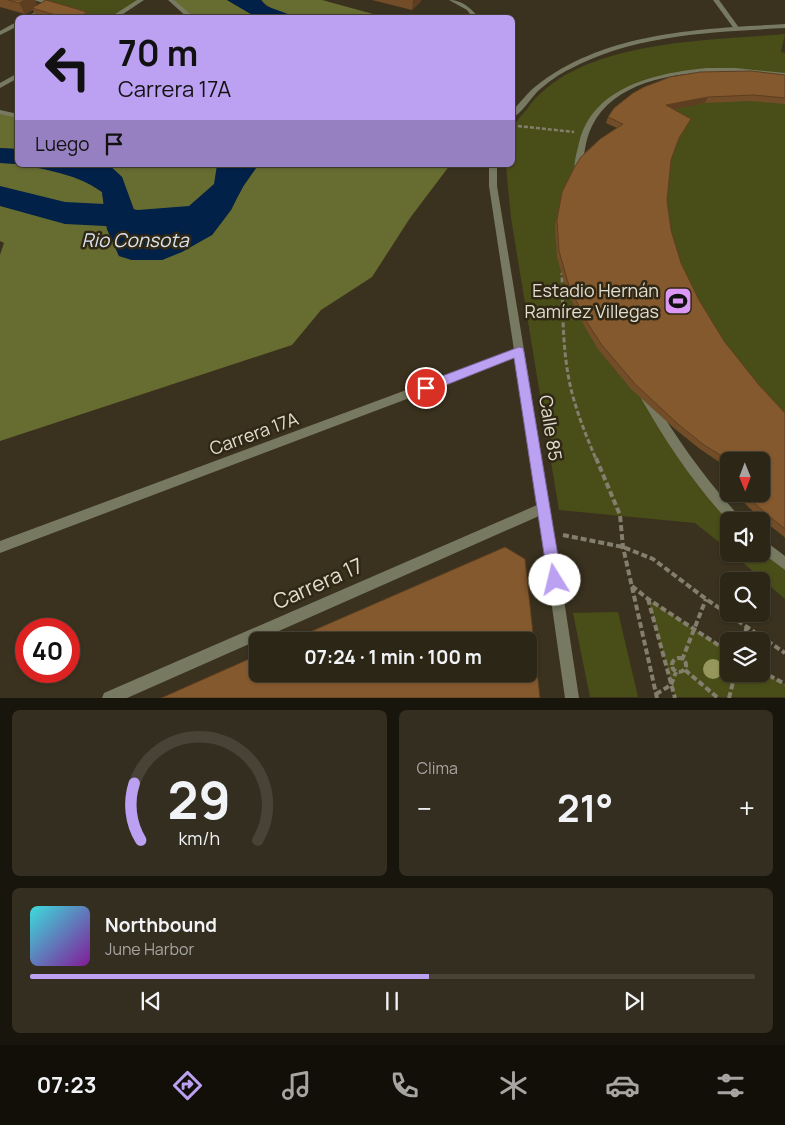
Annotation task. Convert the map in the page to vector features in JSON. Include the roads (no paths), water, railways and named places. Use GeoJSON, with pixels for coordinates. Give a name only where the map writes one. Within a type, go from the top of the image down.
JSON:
{"type":"FeatureCollection","features":[{"type":"Feature","properties":{"kind":"street"},"geometry":{"type":"LineString","coordinates":[[37,0],[59,6]]}},
{"type":"Feature","properties":{"kind":"street"},"geometry":{"type":"LineString","coordinates":[[117,15],[141,0]]}},
{"type":"Feature","properties":{"kind":"street"},"geometry":{"type":"LineString","coordinates":[[171,0],[188,15]]}},
{"type":"Feature","properties":{"kind":"street"},"geometry":{"type":"LineString","coordinates":[[452,0],[469,9],[474,15]]}},
{"type":"Feature","properties":{"kind":"street"},"geometry":{"type":"LineString","coordinates":[[716,0],[737,29]]}},
{"type":"Feature","properties":{"kind":"street"},"geometry":{"type":"LineString","coordinates":[[33,15],[52,4]]}},
{"type":"Feature","properties":{"kind":"street"},"geometry":{"type":"LineString","coordinates":[[72,10],[87,15]]}},
{"type":"Feature","properties":{"kind":"street"},"geometry":{"type":"LineString","coordinates":[[0,33],[15,25]]}},
{"type":"Feature","properties":{"kind":"street"},"geometry":{"type":"LineString","coordinates":[[515,112],[523,102],[548,81],[587,58],[647,39],[737,29],[785,26]]}},
{"type":"Feature","properties":{"kind":"street"},"geometry":{"type":"LineString","coordinates":[[578,182],[585,133],[595,116],[609,101],[621,93],[649,80],[683,73],[711,70],[740,70],[785,75]]}},
{"type":"Feature","properties":{"kind":"street"},"geometry":{"type":"LineString","coordinates":[[0,86],[15,77]]}},
{"type":"Feature","properties":{"kind":"street"},"geometry":{"type":"LineString","coordinates":[[0,112],[15,115]]}},
{"type":"Feature","properties":{"kind":"street","name":"Calle 85"},"geometry":{"type":"LineString","coordinates":[[493,167],[492,186],[544,508],[572,698]]}},
{"type":"Feature","properties":{"kind":"street","name":"Carrera 17A"},"geometry":{"type":"LineString","coordinates":[[0,547],[519,352]]}},
{"type":"Feature","properties":{"kind":"street"},"geometry":{"type":"LineString","coordinates":[[639,386],[674,446],[692,472],[728,512]]}},
{"type":"Feature","properties":{"kind":"street","name":"Carrera 17"},"geometry":{"type":"LineString","coordinates":[[109,698],[544,508]]}},
{"type":"Feature","properties":{"kind":"street"},"geometry":{"type":"LineString","coordinates":[[770,552],[785,564]]}},
{"type":"Feature","properties":{"kind":"water"},"geometry":{"type":"Polygon","coordinates":[[[227,0],[261,0],[266,6],[291,15],[253,15],[227,0]]]}},
{"type":"Feature","properties":{"kind":"water"},"geometry":{"type":"Polygon","coordinates":[[[0,148],[15,149],[15,164],[0,163],[0,148]]]}},
{"type":"Feature","properties":{"kind":"water","name":"Rio Consota"},"geometry":{"type":"Polygon","coordinates":[[[33,167],[111,167],[122,177],[138,221],[168,226],[186,223],[202,213],[213,198],[218,171],[225,167],[257,167],[242,188],[231,210],[212,235],[182,252],[162,260],[132,260],[119,256],[107,229],[102,192],[84,181],[33,167]]]}},
{"type":"Feature","properties":{"kind":"waterway"},"geometry":{"type":"LineString","coordinates":[[0,196],[65,213],[105,215],[138,221],[172,217],[197,217],[228,187],[231,167]]}},
{"type":"Feature","properties":{"kind":"place","name":"Estadio Hernán Ramírez Villegas"},"geometry":{"type":"Point","coordinates":[678,301]}}]}
